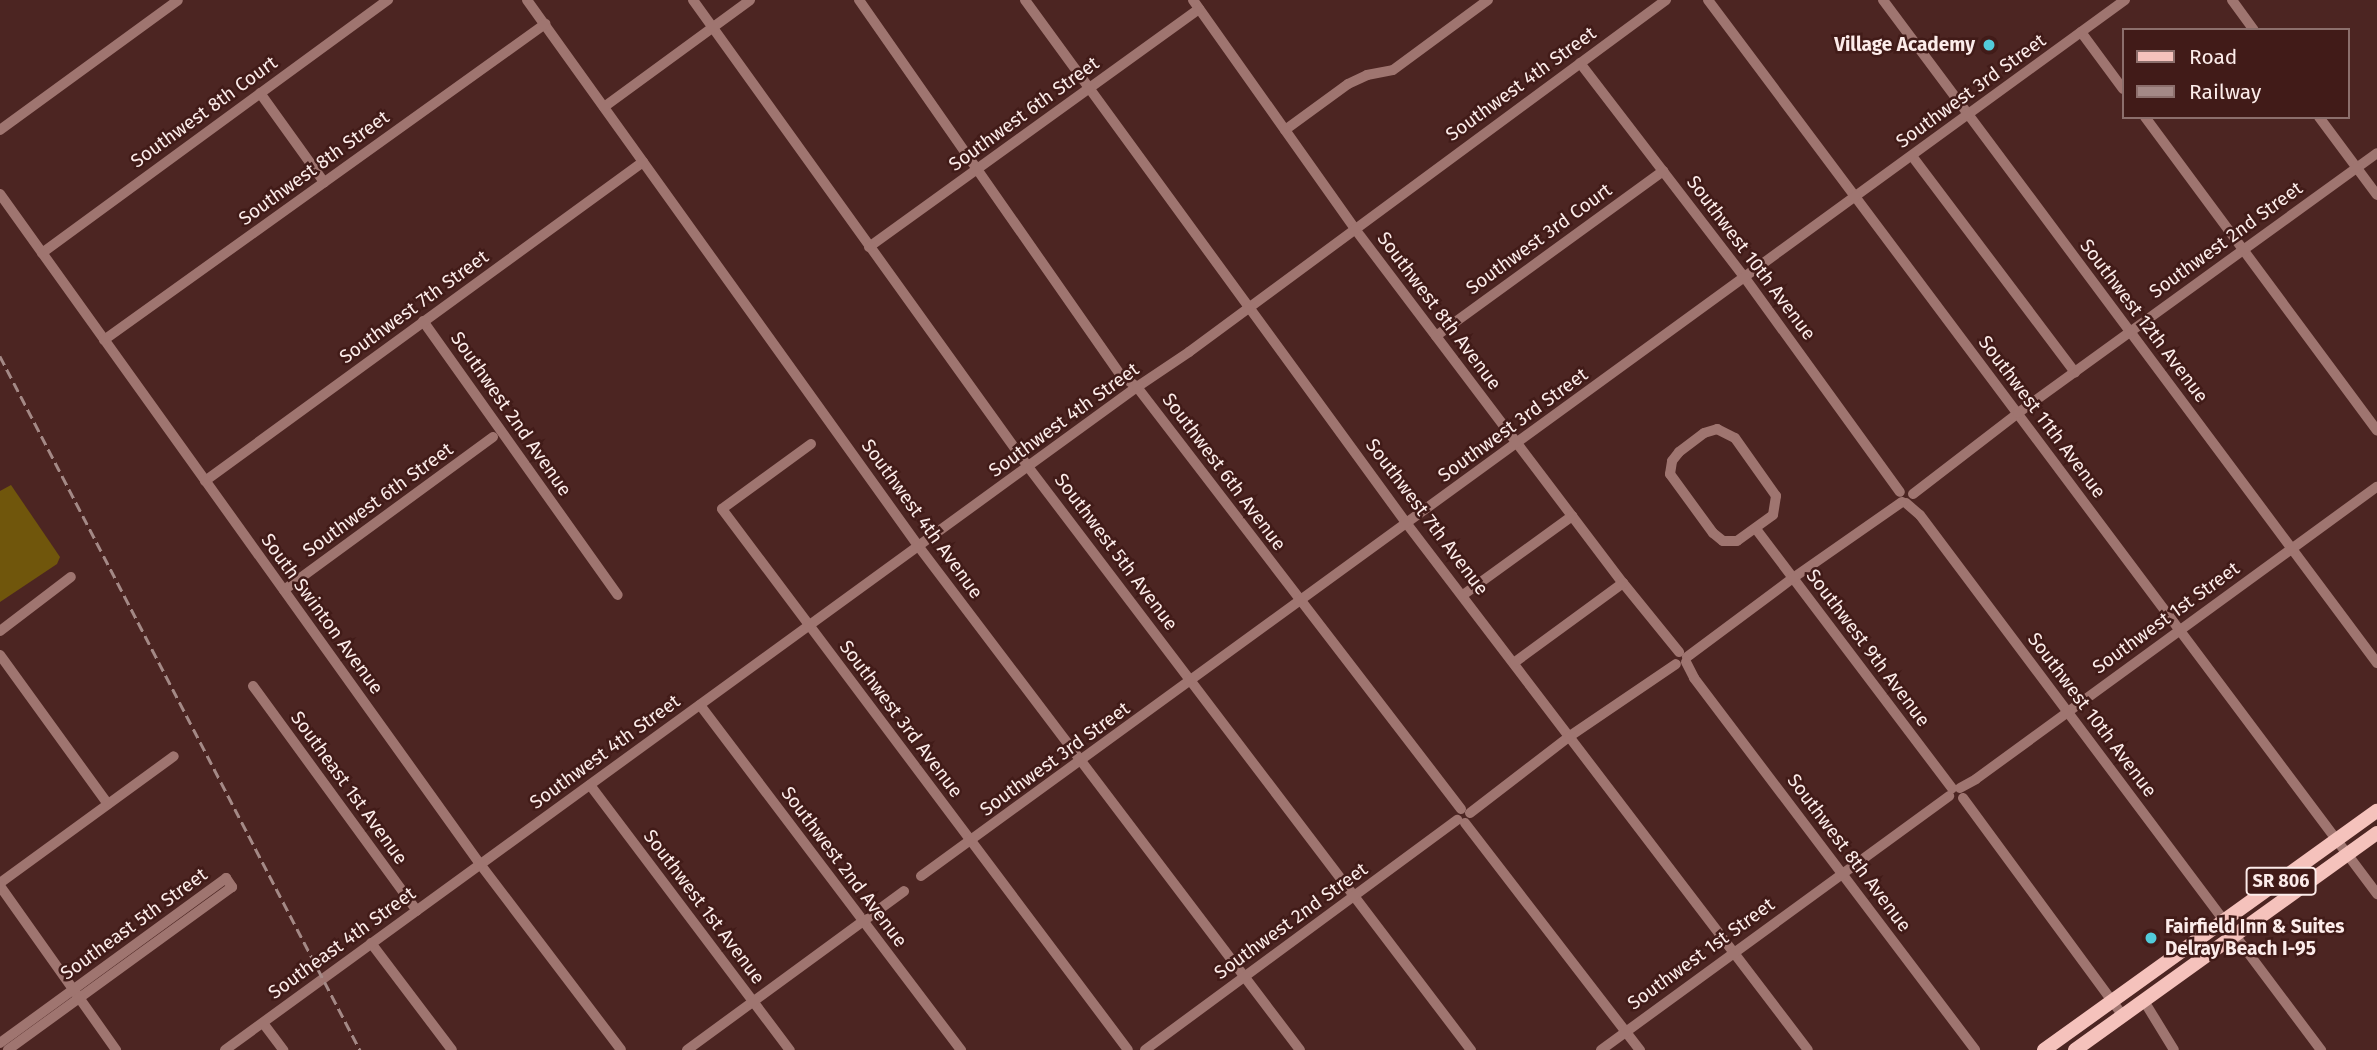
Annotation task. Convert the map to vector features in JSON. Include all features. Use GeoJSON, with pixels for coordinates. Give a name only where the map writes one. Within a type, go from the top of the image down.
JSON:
{"type":"FeatureCollection","features":[{"type":"Feature","properties":{"kind":"main road","name":"SR 806"},"geometry":{"type":"LineString","coordinates":[[2044,1050],[2377,811]]}},
{"type":"Feature","properties":{"kind":"main road","name":"SR 806"},"geometry":{"type":"LineString","coordinates":[[2075,1050],[2377,833]]}},
{"type":"Feature","properties":{"kind":"street"},"geometry":{"type":"LineString","coordinates":[[0,130],[178,0]]}},
{"type":"Feature","properties":{"kind":"street","name":"Southwest 8th Court"},"geometry":{"type":"LineString","coordinates":[[42,253],[388,0]]}},
{"type":"Feature","properties":{"kind":"street","name":"Southwest 4th Avenue"},"geometry":{"type":"LineString","coordinates":[[527,0],[919,547],[1300,1050]]}},
{"type":"Feature","properties":{"kind":"street","name":"Southwest 5th Avenue"},"geometry":{"type":"LineString","coordinates":[[693,0],[1029,468],[1471,1050]]}},
{"type":"Feature","properties":{"kind":"street"},"geometry":{"type":"LineString","coordinates":[[604,107],[750,0]]}},
{"type":"Feature","properties":{"kind":"street","name":"Southwest 6th Avenue"},"geometry":{"type":"LineString","coordinates":[[859,0],[1121,375],[1137,387],[1640,1050]]}},
{"type":"Feature","properties":{"kind":"street","name":"Southwest 7th Avenue"},"geometry":{"type":"LineString","coordinates":[[1026,0],[1248,306],[1257,313],[1408,524],[1464,594],[1808,1050]]}},
{"type":"Feature","properties":{"kind":"street"},"geometry":{"type":"LineString","coordinates":[[1285,130],[1348,84],[1367,75],[1393,70],[1471,5],[1488,0]]}},
{"type":"Feature","properties":{"kind":"street","name":"Southwest 4th Street"},"geometry":{"type":"LineString","coordinates":[[480,864],[1189,352],[1666,0]]}},
{"type":"Feature","properties":{"kind":"street","name":"Southwest 11th Avenue"},"geometry":{"type":"LineString","coordinates":[[1708,0],[2377,894]]}},
{"type":"Feature","properties":{"kind":"street","name":"Southwest 12th Avenue"},"geometry":{"type":"LineString","coordinates":[[1883,0],[2377,663]]}},
{"type":"Feature","properties":{"kind":"street","name":"Southwest 3rd Street"},"geometry":{"type":"LineString","coordinates":[[921,876],[2125,0]]}},
{"type":"Feature","properties":{"kind":"street"},"geometry":{"type":"LineString","coordinates":[[2232,0],[2253,28]]}},
{"type":"Feature","properties":{"kind":"street","name":"Southwest 6th Street"},"geometry":{"type":"LineString","coordinates":[[869,247],[978,170],[1196,4]]}},
{"type":"Feature","properties":{"kind":"street","name":"Southwest 8th Avenue"},"geometry":{"type":"LineString","coordinates":[[1196,4],[1355,229],[1665,636],[1669,651],[1680,659],[1975,1050]]}},
{"type":"Feature","properties":{"kind":"street","name":"Southwest 8th Street"},"geometry":{"type":"LineString","coordinates":[[104,340],[545,24]]}},
{"type":"Feature","properties":{"kind":"street"},"geometry":{"type":"LineString","coordinates":[[2081,32],[2122,88]]}},
{"type":"Feature","properties":{"kind":"street","name":"Southwest 10th Avenue"},"geometry":{"type":"LineString","coordinates":[[1580,62],[1745,278],[2321,1050]]}},
{"type":"Feature","properties":{"kind":"street"},"geometry":{"type":"LineString","coordinates":[[260,93],[324,182]]}},
{"type":"Feature","properties":{"kind":"street"},"geometry":{"type":"LineString","coordinates":[[2146,119],[2377,430]]}},
{"type":"Feature","properties":{"kind":"street"},"geometry":{"type":"LineString","coordinates":[[2320,119],[2377,195]]}},
{"type":"Feature","properties":{"kind":"street","name":"Southwest 2nd Street"},"geometry":{"type":"LineString","coordinates":[[1145,1050],[1570,736],[1655,678],[1658,671],[1680,659],[1884,513],[2377,153]]}},
{"type":"Feature","properties":{"kind":"street"},"geometry":{"type":"LineString","coordinates":[[1912,156],[2075,372]]}},
{"type":"Feature","properties":{"kind":"street","name":"Southwest 7th Street"},"geometry":{"type":"LineString","coordinates":[[205,481],[643,162]]}},
{"type":"Feature","properties":{"kind":"street","name":"Southwest 3rd Court"},"geometry":{"type":"LineString","coordinates":[[1436,336],[1663,171]]}},
{"type":"Feature","properties":{"kind":"street","name":"South Swinton Avenue"},"geometry":{"type":"LineString","coordinates":[[0,194],[480,864],[621,1050]]}},
{"type":"Feature","properties":{"kind":"street","name":"Southwest 2nd Avenue"},"geometry":{"type":"LineString","coordinates":[[423,321],[618,595]]}},
{"type":"Feature","properties":{"kind":"street"},"geometry":{"type":"LineString","coordinates":[[1710,430],[1724,430],[1735,438],[1776,496],[1773,515],[1756,529],[1737,541],[1717,538],[1673,481],[1670,467],[1679,452],[1710,430]]}},
{"type":"Feature","properties":{"kind":"street","name":"Southwest 6th Street"},"geometry":{"type":"LineString","coordinates":[[284,590],[493,438]]}},
{"type":"Feature","properties":{"kind":"street","name":"Southwest 3rd Avenue"},"geometry":{"type":"LineString","coordinates":[[811,444],[722,509],[1128,1050]]}},
{"type":"Feature","properties":{"kind":"street","name":"Southwest 1st Street"},"geometry":{"type":"LineString","coordinates":[[1601,1050],[1925,814],[1940,810],[1976,779],[2377,486]]}},
{"type":"Feature","properties":{"kind":"street"},"geometry":{"type":"LineString","coordinates":[[1464,594],[1572,516]]}},
{"type":"Feature","properties":{"kind":"street","name":"Southwest 9th Avenue"},"geometry":{"type":"LineString","coordinates":[[1756,529],[2123,1016]]}},
{"type":"Feature","properties":{"kind":"street"},"geometry":{"type":"LineString","coordinates":[[0,631],[71,577]]}},
{"type":"Feature","properties":{"kind":"street"},"geometry":{"type":"LineString","coordinates":[[1515,662],[1622,583]]}},
{"type":"Feature","properties":{"kind":"street"},"geometry":{"type":"LineString","coordinates":[[0,655],[108,804]]}},
{"type":"Feature","properties":{"kind":"street","name":"Southeast 1st Avenue"},"geometry":{"type":"LineString","coordinates":[[253,686],[417,911]]}},
{"type":"Feature","properties":{"kind":"street","name":"Southwest 2nd Avenue"},"geometry":{"type":"LineString","coordinates":[[700,705],[961,1050]]}},
{"type":"Feature","properties":{"kind":"street"},"geometry":{"type":"LineString","coordinates":[[116,1050],[0,884],[174,757]]}},
{"type":"Feature","properties":{"kind":"street","name":"Southwest 1st Avenue"},"geometry":{"type":"LineString","coordinates":[[590,785],[790,1050]]}},
{"type":"Feature","properties":{"kind":"street","name":"Southeast 4th Street"},"geometry":{"type":"LineString","coordinates":[[225,1050],[480,864]]}},
{"type":"Feature","properties":{"kind":"street","name":"Southeast 5th Street"},"geometry":{"type":"LineString","coordinates":[[0,1043],[76,994],[232,887],[226,878],[76,994],[8,1050]]}},
{"type":"Feature","properties":{"kind":"street"},"geometry":{"type":"LineString","coordinates":[[687,1050],[904,891]]}},
{"type":"Feature","properties":{"kind":"street"},"geometry":{"type":"LineString","coordinates":[[371,943],[452,1050]]}},
{"type":"Feature","properties":{"kind":"street"},"geometry":{"type":"LineString","coordinates":[[2144,1002],[2174,1050]]}},
{"type":"Feature","properties":{"kind":"street"},"geometry":{"type":"LineString","coordinates":[[263,1023],[283,1050]]}},
{"type":"Feature","properties":{"kind":"shaded area"},"geometry":{"type":"Polygon","coordinates":[[[11,485],[60,557],[57,564],[0,602],[0,491],[11,485]]]}},
{"type":"Feature","properties":{"kind":"railway"},"geometry":{"type":"LineString","coordinates":[[0,356],[360,1050]]}},
{"type":"Feature","properties":{"kind":"place","name":"Village Academy"},"geometry":{"type":"Point","coordinates":[1989,45]}},
{"type":"Feature","properties":{"kind":"place","name":"Fairfield Inn & Suites Delray Beach I-95"},"geometry":{"type":"Point","coordinates":[2151,938]}}]}
